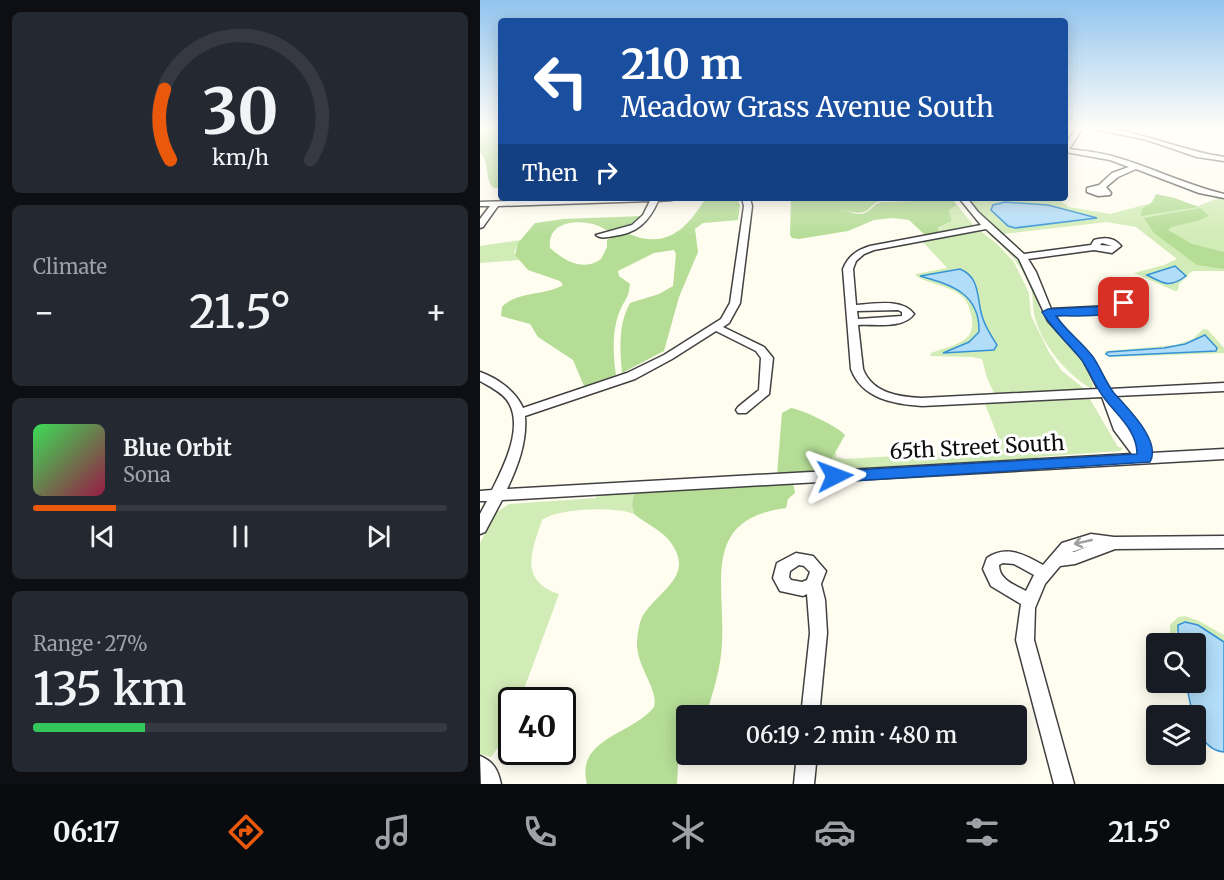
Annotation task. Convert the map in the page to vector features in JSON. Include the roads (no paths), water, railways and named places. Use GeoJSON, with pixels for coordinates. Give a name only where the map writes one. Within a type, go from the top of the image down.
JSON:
{"type":"FeatureCollection","features":[{"type":"Feature","properties":{"kind":"street"},"geometry":{"type":"LineString","coordinates":[[1130,164],[1202,191],[1224,196]]}},
{"type":"Feature","properties":{"kind":"street"},"geometry":{"type":"LineString","coordinates":[[1102,187],[1115,175],[1137,166]]}},
{"type":"Feature","properties":{"kind":"street"},"geometry":{"type":"LineString","coordinates":[[480,204],[536,201]]}},
{"type":"Feature","properties":{"kind":"street"},"geometry":{"type":"LineString","coordinates":[[600,235],[622,232],[642,223],[648,216],[654,201]]}},
{"type":"Feature","properties":{"kind":"street"},"geometry":{"type":"LineString","coordinates":[[519,414],[631,376],[716,327],[728,317],[735,306],[747,201]]}},
{"type":"Feature","properties":{"kind":"street"},"geometry":{"type":"LineString","coordinates":[[965,201],[974,213],[1021,257],[1035,278],[1048,312],[1057,326],[1087,358],[1107,393],[1112,416],[1129,445],[1145,459]]}},
{"type":"Feature","properties":{"kind":"street"},"geometry":{"type":"LineString","coordinates":[[480,225],[496,203]]}},
{"type":"Feature","properties":{"kind":"street"},"geometry":{"type":"LineString","coordinates":[[988,226],[861,252],[852,259],[848,268],[857,369],[860,377],[872,389],[893,399],[922,402],[1224,387]]}},
{"type":"Feature","properties":{"kind":"street"},"geometry":{"type":"LineString","coordinates":[[1021,257],[1094,247]]}},
{"type":"Feature","properties":{"kind":"street"},"geometry":{"type":"LineString","coordinates":[[852,308],[897,307],[906,310],[909,314],[906,318],[899,320],[853,322]]}},
{"type":"Feature","properties":{"kind":"street"},"geometry":{"type":"LineString","coordinates":[[1048,312],[1113,309]]}},
{"type":"Feature","properties":{"kind":"street"},"geometry":{"type":"LineString","coordinates":[[716,327],[760,349],[767,358],[765,392],[742,411]]}},
{"type":"Feature","properties":{"kind":"street"},"geometry":{"type":"LineString","coordinates":[[480,376],[507,393],[514,402],[521,425],[519,439],[480,528]]}},
{"type":"Feature","properties":{"kind":"street","name":"65th Street South"},"geometry":{"type":"LineString","coordinates":[[480,496],[1224,454]]}},
{"type":"Feature","properties":{"kind":"street"},"geometry":{"type":"LineString","coordinates":[[1064,784],[1026,649],[1024,626],[1029,600],[1044,573],[1059,560],[1099,551],[1114,543],[1224,542]]}},
{"type":"Feature","properties":{"kind":"street"},"geometry":{"type":"LineString","coordinates":[[1029,600],[994,579],[990,571],[992,562],[1000,556],[1010,556],[1044,573]]}},
{"type":"Feature","properties":{"kind":"street"},"geometry":{"type":"LineString","coordinates":[[811,705],[817,640],[813,584]]}},
{"type":"Feature","properties":{"kind":"street"},"geometry":{"type":"LineString","coordinates":[[804,784],[806,765]]}},
{"type":"Feature","properties":{"kind":"street"},"geometry":{"type":"LineString","coordinates":[[480,766],[489,774],[491,784]]}},
{"type":"Feature","properties":{"kind":"water"},"geometry":{"type":"Polygon","coordinates":[[[1005,202],[1048,205],[1097,218],[1015,228],[1008,226],[991,210],[993,205],[1005,202]]]}},
{"type":"Feature","properties":{"kind":"water"},"geometry":{"type":"Polygon","coordinates":[[[1175,266],[1186,276],[1176,282],[1167,283],[1147,275],[1175,266]]]}},
{"type":"Feature","properties":{"kind":"water"},"geometry":{"type":"Polygon","coordinates":[[[960,269],[972,278],[975,284],[983,319],[997,345],[994,350],[943,353],[969,342],[979,332],[975,308],[962,293],[953,287],[920,276],[960,269]]]}},
{"type":"Feature","properties":{"kind":"water"},"geometry":{"type":"Polygon","coordinates":[[[1205,335],[1217,348],[1216,351],[1109,356],[1106,354],[1185,344],[1205,335]]]}},
{"type":"Feature","properties":{"kind":"water"},"geometry":{"type":"Polygon","coordinates":[[[1185,622],[1198,625],[1224,642],[1224,752],[1214,749],[1206,742],[1206,705],[1191,705],[1188,693],[1206,693],[1206,633],[1178,633],[1178,625],[1185,622]]]}}]}
